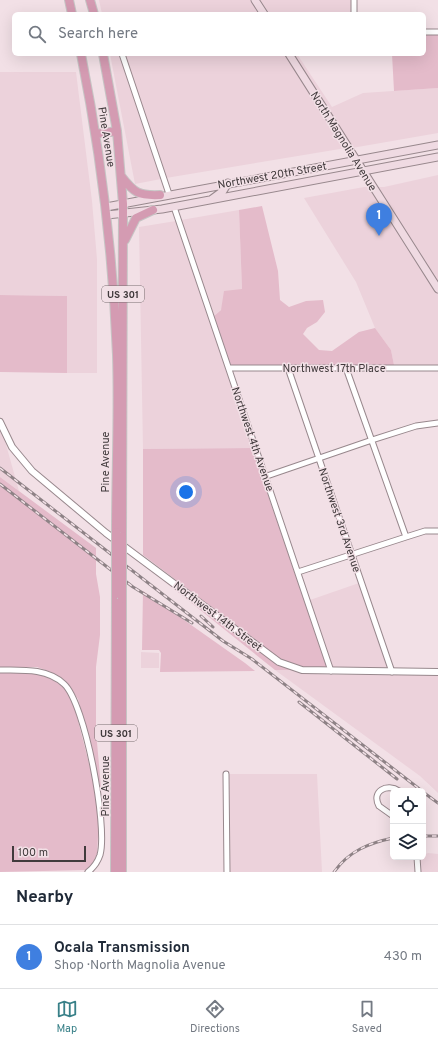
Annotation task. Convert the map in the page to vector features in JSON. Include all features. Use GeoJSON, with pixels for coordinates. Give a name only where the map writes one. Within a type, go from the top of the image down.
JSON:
{"type":"FeatureCollection","features":[{"type":"Feature","properties":{"kind":"highway"},"geometry":{"type":"LineString","coordinates":[[69,0],[72,12]]}},
{"type":"Feature","properties":{"kind":"highway"},"geometry":{"type":"LineString","coordinates":[[90,0],[93,12]]}},
{"type":"Feature","properties":{"kind":"highway","name":"Pine Avenue"},"geometry":{"type":"LineString","coordinates":[[81,56],[96,134],[107,211],[117,357],[122,872]]}},
{"type":"Feature","properties":{"kind":"highway","name":"Pine Avenue"},"geometry":{"type":"LineString","coordinates":[[103,56],[117,131],[123,204],[123,308],[119,534]]}},
{"type":"Feature","properties":{"kind":"highway"},"geometry":{"type":"LineString","coordinates":[[96,134],[117,131]]}},
{"type":"Feature","properties":{"kind":"highway"},"geometry":{"type":"LineString","coordinates":[[121,176],[136,192],[143,196],[160,195]]}},
{"type":"Feature","properties":{"kind":"highway"},"geometry":{"type":"LineString","coordinates":[[123,244],[136,218],[153,210]]}},
{"type":"Feature","properties":{"kind":"highway"},"geometry":{"type":"LineString","coordinates":[[114,308],[123,308]]}},
{"type":"Feature","properties":{"kind":"highway","name":"Pine Avenue"},"geometry":{"type":"LineString","coordinates":[[115,872],[119,596]]}},
{"type":"Feature","properties":{"kind":"main road"},"geometry":{"type":"LineString","coordinates":[[255,0],[263,12]]}},
{"type":"Feature","properties":{"kind":"main road","name":"North Magnolia Avenue"},"geometry":{"type":"LineString","coordinates":[[290,56],[438,289]]}},
{"type":"Feature","properties":{"kind":"main road","name":"Northwest 20th Street"},"geometry":{"type":"LineString","coordinates":[[107,211],[123,204],[160,195],[438,145]]}},
{"type":"Feature","properties":{"kind":"main road","name":"Northwest 20th Street"},"geometry":{"type":"LineString","coordinates":[[107,211],[123,214],[174,207],[438,157]]}},
{"type":"Feature","properties":{"kind":"main road"},"geometry":{"type":"LineString","coordinates":[[210,200],[223,191],[228,183]]}},
{"type":"Feature","properties":{"kind":"street"},"geometry":{"type":"LineString","coordinates":[[354,0],[354,12]]}},
{"type":"Feature","properties":{"kind":"street"},"geometry":{"type":"LineString","coordinates":[[426,32],[438,32]]}},
{"type":"Feature","properties":{"kind":"street"},"geometry":{"type":"LineString","coordinates":[[123,56],[169,194]]}},
{"type":"Feature","properties":{"kind":"street","name":"Northwest 4th Avenue"},"geometry":{"type":"LineString","coordinates":[[174,207],[230,368],[264,477],[331,671]]}},
{"type":"Feature","properties":{"kind":"street","name":"Northwest 17th Place"},"geometry":{"type":"LineString","coordinates":[[230,368],[438,368]]}},
{"type":"Feature","properties":{"kind":"street","name":"Northwest 3rd Avenue"},"geometry":{"type":"LineString","coordinates":[[288,368],[392,672]]}},
{"type":"Feature","properties":{"kind":"street"},"geometry":{"type":"LineString","coordinates":[[346,368],[406,537]]}},
{"type":"Feature","properties":{"kind":"street","name":"Northwest 14th Street"},"geometry":{"type":"LineString","coordinates":[[0,422],[12,447],[32,471],[106,533],[279,662],[302,670],[438,672]]}},
{"type":"Feature","properties":{"kind":"street"},"geometry":{"type":"LineString","coordinates":[[264,477],[416,426],[438,423]]}},
{"type":"Feature","properties":{"kind":"street"},"geometry":{"type":"LineString","coordinates":[[298,572],[425,531],[438,531]]}},
{"type":"Feature","properties":{"kind":"street"},"geometry":{"type":"LineString","coordinates":[[0,670],[34,670],[50,675],[64,684],[76,699],[98,790],[102,820],[100,855],[88,872]]}},
{"type":"Feature","properties":{"kind":"street"},"geometry":{"type":"LineString","coordinates":[[226,774],[226,872]]}},
{"type":"Feature","properties":{"kind":"street"},"geometry":{"type":"LineString","coordinates":[[390,814],[379,806],[377,797],[380,790],[386,787],[394,788]]}},
{"type":"Feature","properties":{"kind":"street"},"geometry":{"type":"LineString","coordinates":[[417,860],[418,872]]}},
{"type":"Feature","properties":{"kind":"shaded area"},"geometry":{"type":"Polygon","coordinates":[[[99,0],[252,0],[260,12],[102,12],[99,0]]]}},
{"type":"Feature","properties":{"kind":"shaded area"},"geometry":{"type":"Polygon","coordinates":[[[258,0],[351,0],[351,12],[266,12],[258,0]]]}},
{"type":"Feature","properties":{"kind":"shaded area"},"geometry":{"type":"Polygon","coordinates":[[[426,35],[438,35],[438,88],[394,91],[392,56],[426,56],[426,35]]]}},
{"type":"Feature","properties":{"kind":"shaded area"},"geometry":{"type":"Polygon","coordinates":[[[110,56],[120,56],[161,179],[135,184],[110,56]]]}},
{"type":"Feature","properties":{"kind":"shaded area"},"geometry":{"type":"Polygon","coordinates":[[[126,56],[287,56],[346,148],[166,178],[126,56]]]}},
{"type":"Feature","properties":{"kind":"shaded area"},"geometry":{"type":"Polygon","coordinates":[[[293,56],[298,56],[332,107],[363,93],[438,88],[438,133],[352,148],[293,56]]]}},
{"type":"Feature","properties":{"kind":"shaded area"},"geometry":{"type":"Polygon","coordinates":[[[0,72],[76,72],[92,201],[97,259],[97,373],[67,373],[67,296],[0,295],[0,72]]]}},
{"type":"Feature","properties":{"kind":"shaded area"},"geometry":{"type":"Polygon","coordinates":[[[438,175],[438,284],[377,187],[384,187],[438,175]]]}},
{"type":"Feature","properties":{"kind":"shaded area"},"geometry":{"type":"Polygon","coordinates":[[[370,187],[438,294],[438,365],[394,365],[391,350],[375,328],[356,282],[304,198],[370,187]]]}},
{"type":"Feature","properties":{"kind":"shaded area"},"geometry":{"type":"Polygon","coordinates":[[[262,206],[278,271],[280,300],[289,307],[306,301],[323,300],[325,312],[317,322],[307,328],[303,334],[319,350],[332,351],[359,332],[375,328],[391,350],[394,365],[231,366],[214,316],[221,310],[224,291],[242,289],[239,210],[262,206]]]}},
{"type":"Feature","properties":{"kind":"shaded area"},"geometry":{"type":"Polygon","coordinates":[[[239,210],[242,290],[214,316],[181,220],[239,210]]]}},
{"type":"Feature","properties":{"kind":"shaded area"},"geometry":{"type":"Polygon","coordinates":[[[176,221],[228,371],[252,448],[143,449],[139,227],[176,221]]]}},
{"type":"Feature","properties":{"kind":"shaded area"},"geometry":{"type":"Polygon","coordinates":[[[0,295],[67,296],[67,373],[0,372],[0,295]]]}},
{"type":"Feature","properties":{"kind":"shaded area"},"geometry":{"type":"Polygon","coordinates":[[[0,428],[5,441],[19,491],[0,477],[0,428]]]}},
{"type":"Feature","properties":{"kind":"shaded area"},"geometry":{"type":"Polygon","coordinates":[[[252,448],[327,668],[303,667],[280,659],[143,555],[143,449],[252,448]]]}},
{"type":"Feature","properties":{"kind":"shaded area"},"geometry":{"type":"Polygon","coordinates":[[[0,477],[96,548],[96,574],[100,597],[100,635],[96,667],[96,731],[103,810],[101,789],[78,699],[66,682],[51,672],[37,667],[0,667],[0,477]]]}},
{"type":"Feature","properties":{"kind":"shaded area"},"geometry":{"type":"Polygon","coordinates":[[[143,564],[278,664],[294,670],[275,670],[143,564]]]}},
{"type":"Feature","properties":{"kind":"shaded area"},"geometry":{"type":"Polygon","coordinates":[[[359,583],[388,669],[333,668],[310,600],[359,583]]]}},
{"type":"Feature","properties":{"kind":"shaded area"},"geometry":{"type":"Polygon","coordinates":[[[143,591],[255,671],[160,672],[161,653],[159,650],[142,650],[143,591]]]}},
{"type":"Feature","properties":{"kind":"shaded area"},"geometry":{"type":"Polygon","coordinates":[[[141,652],[159,653],[159,668],[141,668],[141,652]]]}},
{"type":"Feature","properties":{"kind":"shaded area"},"geometry":{"type":"Polygon","coordinates":[[[275,670],[294,670],[302,673],[330,675],[438,675],[438,793],[420,776],[275,670]]]}},
{"type":"Feature","properties":{"kind":"shaded area"},"geometry":{"type":"Polygon","coordinates":[[[0,673],[34,673],[49,678],[63,686],[73,701],[96,791],[99,820],[97,854],[91,866],[86,870],[0,872],[0,673]]]}},
{"type":"Feature","properties":{"kind":"shaded area"},"geometry":{"type":"Polygon","coordinates":[[[228,774],[317,774],[322,872],[229,872],[228,774]]]}},
{"type":"Feature","properties":{"kind":"shaded area"},"geometry":{"type":"Polygon","coordinates":[[[426,854],[438,854],[438,872],[420,872],[420,860],[426,860],[426,854]]]}},
{"type":"Feature","properties":{"kind":"railway"},"geometry":{"type":"LineString","coordinates":[[0,468],[223,641],[252,659],[418,788]]}},
{"type":"Feature","properties":{"kind":"railway"},"geometry":{"type":"LineString","coordinates":[[0,484],[133,587],[192,623]]}},
{"type":"Feature","properties":{"kind":"railway"},"geometry":{"type":"LineString","coordinates":[[201,616],[213,627]]}},
{"type":"Feature","properties":{"kind":"railway"},"geometry":{"type":"LineString","coordinates":[[299,702],[397,779]]}},
{"type":"Feature","properties":{"kind":"railway"},"geometry":{"type":"LineString","coordinates":[[426,794],[438,803]]}},
{"type":"Feature","properties":{"kind":"railway"},"geometry":{"type":"LineString","coordinates":[[426,836],[438,836]]}},
{"type":"Feature","properties":{"kind":"railway"},"geometry":{"type":"LineString","coordinates":[[334,872],[353,853],[368,845],[390,839]]}},
{"type":"Feature","properties":{"kind":"place","name":"Ocala Transmission"},"geometry":{"type":"Point","coordinates":[379,236]}}]}
